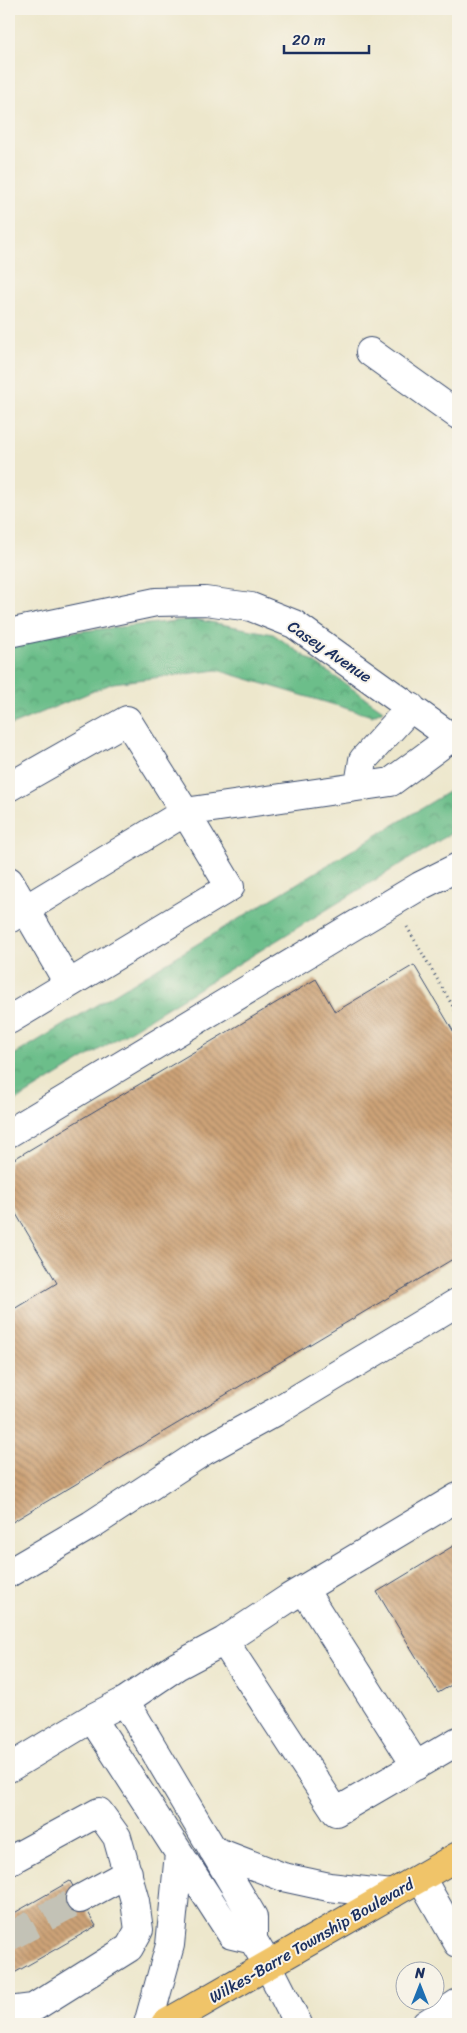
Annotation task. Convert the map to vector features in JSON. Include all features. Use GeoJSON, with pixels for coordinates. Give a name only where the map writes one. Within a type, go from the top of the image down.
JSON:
{"type":"FeatureCollection","features":[{"type":"Feature","properties":{"kind":"main road","name":"Wilkes-Barre Township Boulevard"},"geometry":{"type":"LineString","coordinates":[[165,2024],[458,1856]]}},
{"type":"Feature","properties":{"kind":"street"},"geometry":{"type":"LineString","coordinates":[[370,352],[458,416]]}},
{"type":"Feature","properties":{"kind":"street","name":"Casey Avenue"},"geometry":{"type":"LineString","coordinates":[[9,633],[156,602],[206,601],[251,607],[294,624],[455,739]]}},
{"type":"Feature","properties":{"kind":"street"},"geometry":{"type":"LineString","coordinates":[[359,785],[363,760],[411,707]]}},
{"type":"Feature","properties":{"kind":"street"},"geometry":{"type":"LineString","coordinates":[[9,787],[127,720],[186,812],[230,887],[9,1020]]}},
{"type":"Feature","properties":{"kind":"street"},"geometry":{"type":"LineString","coordinates":[[17,914],[186,812],[359,785],[391,782],[455,739]]}},
{"type":"Feature","properties":{"kind":"street"},"geometry":{"type":"LineString","coordinates":[[9,1133],[420,886],[458,868]]}},
{"type":"Feature","properties":{"kind":"street"},"geometry":{"type":"LineString","coordinates":[[9,881],[17,914],[68,983]]}},
{"type":"Feature","properties":{"kind":"street"},"geometry":{"type":"LineString","coordinates":[[9,1573],[204,1451],[283,1407],[458,1302]]}},
{"type":"Feature","properties":{"kind":"street"},"geometry":{"type":"LineString","coordinates":[[9,1768],[92,1718],[125,1701],[177,1666],[224,1641],[304,1590],[458,1497]]}},
{"type":"Feature","properties":{"kind":"street"},"geometry":{"type":"LineString","coordinates":[[304,1590],[416,1766]]}},
{"type":"Feature","properties":{"kind":"street"},"geometry":{"type":"LineString","coordinates":[[224,1641],[336,1812],[458,1741]]}},
{"type":"Feature","properties":{"kind":"street"},"geometry":{"type":"LineString","coordinates":[[125,1701],[253,1917],[252,1940],[268,1965],[298,2024]]}},
{"type":"Feature","properties":{"kind":"street"},"geometry":{"type":"LineString","coordinates":[[92,1718],[232,1935],[252,1940]]}},
{"type":"Feature","properties":{"kind":"street"},"geometry":{"type":"LineString","coordinates":[[9,1861],[99,1812],[117,1837],[128,1872],[139,1930],[129,1948],[33,2008],[9,2011]]}},
{"type":"Feature","properties":{"kind":"street"},"geometry":{"type":"LineString","coordinates":[[213,1850],[283,1877],[329,1887],[392,1894]]}},
{"type":"Feature","properties":{"kind":"street"},"geometry":{"type":"LineString","coordinates":[[148,2024],[170,1945],[179,1853]]}},
{"type":"Feature","properties":{"kind":"street"},"geometry":{"type":"LineString","coordinates":[[80,1899],[128,1872]]}},
{"type":"Feature","properties":{"kind":"street"},"geometry":{"type":"LineString","coordinates":[[421,1878],[458,1942]]}},
{"type":"Feature","properties":{"kind":"street"},"geometry":{"type":"LineString","coordinates":[[426,2024],[458,2003]]}},
{"type":"Feature","properties":{"kind":"path"},"geometry":{"type":"LineString","coordinates":[[406,926],[458,1015]]}},
{"type":"Feature","properties":{"kind":"green space"},"geometry":{"type":"Polygon","coordinates":[[[194,619],[273,634],[383,710],[372,716],[217,670],[113,683],[9,726],[9,639],[194,619]]]}},
{"type":"Feature","properties":{"kind":"green space"},"geometry":{"type":"Polygon","coordinates":[[[458,786],[458,829],[9,1105],[9,1058],[458,786]]]}},
{"type":"Feature","properties":{"kind":"building"},"geometry":{"type":"Polygon","coordinates":[[[414,965],[458,1039],[458,1256],[9,1524],[9,1312],[57,1283],[9,1202],[9,1162],[316,979],[335,1012],[414,965]]]}},
{"type":"Feature","properties":{"kind":"building"},"geometry":{"type":"Polygon","coordinates":[[[458,1543],[458,1681],[438,1693],[377,1592],[458,1543]]]}},
{"type":"Feature","properties":{"kind":"building"},"geometry":{"type":"Polygon","coordinates":[[[70,1881],[96,1926],[9,1976],[9,1916],[70,1881]]]}},
{"type":"Feature","properties":{"kind":"tunnel"},"geometry":{"type":"LineString","coordinates":[[9,1937],[80,1899]]}}]}
